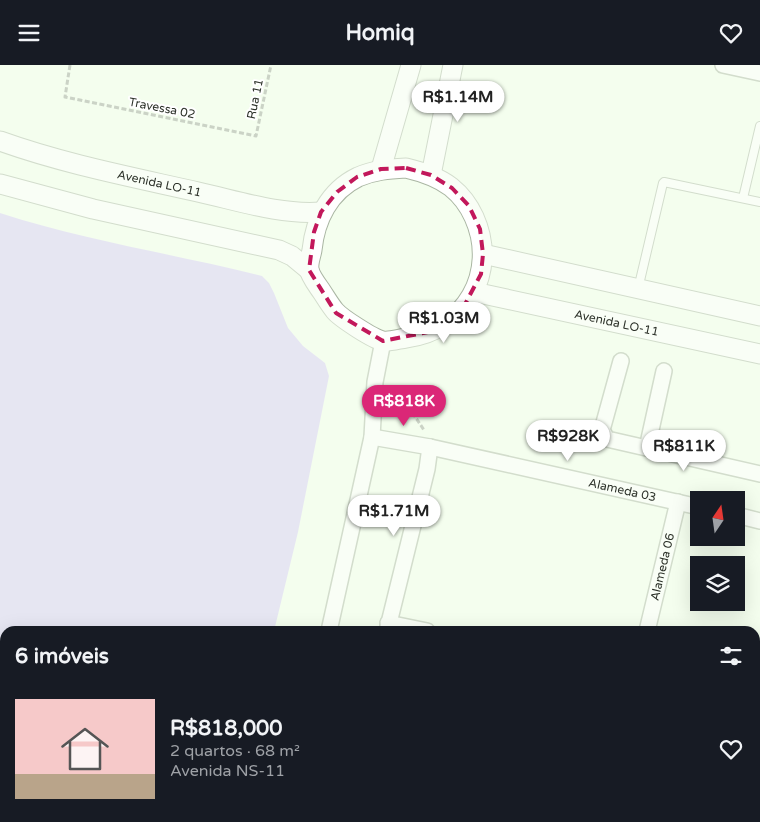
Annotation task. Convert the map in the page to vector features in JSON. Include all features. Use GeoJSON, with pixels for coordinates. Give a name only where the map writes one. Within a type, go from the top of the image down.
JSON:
{"type":"FeatureCollection","features":[{"type":"Feature","properties":{"kind":"street"},"geometry":{"type":"LineString","coordinates":[[381,169],[411,65]]}},
{"type":"Feature","properties":{"kind":"street"},"geometry":{"type":"LineString","coordinates":[[431,175],[452,65]]}},
{"type":"Feature","properties":{"kind":"street"},"geometry":{"type":"LineString","coordinates":[[723,65],[760,73]]}},
{"type":"Feature","properties":{"kind":"street","name":"Avenida LO-11"},"geometry":{"type":"LineString","coordinates":[[0,141],[96,169],[251,204],[288,212],[321,212]]}},
{"type":"Feature","properties":{"kind":"street"},"geometry":{"type":"LineString","coordinates":[[0,184],[93,209],[279,250],[292,256],[309,270],[336,313],[363,331],[383,341],[414,337],[433,331],[449,321],[463,308],[474,292],[481,274],[483,254],[480,229],[469,206],[452,188],[431,175],[406,168],[381,169],[357,177],[337,192],[321,212],[314,232],[309,270]]}},
{"type":"Feature","properties":{"kind":"street"},"geometry":{"type":"LineString","coordinates":[[483,254],[760,316]]}},
{"type":"Feature","properties":{"kind":"street","name":"Avenida LO-11"},"geometry":{"type":"LineString","coordinates":[[474,292],[760,353]]}},
{"type":"Feature","properties":{"kind":"street"},"geometry":{"type":"LineString","coordinates":[[330,626],[372,437],[375,382],[383,341]]}},
{"type":"Feature","properties":{"kind":"street"},"geometry":{"type":"LineString","coordinates":[[621,361],[602,430],[607,439],[760,474]]}},
{"type":"Feature","properties":{"kind":"street"},"geometry":{"type":"LineString","coordinates":[[647,448],[664,371]]}},
{"type":"Feature","properties":{"kind":"street","name":"Alameda 03"},"geometry":{"type":"LineString","coordinates":[[372,437],[430,447],[690,505]]}},
{"type":"Feature","properties":{"kind":"street"},"geometry":{"type":"LineString","coordinates":[[387,626],[427,469],[430,447]]}},
{"type":"Feature","properties":{"kind":"street","name":"Alameda 06"},"geometry":{"type":"LineString","coordinates":[[648,626],[678,502]]}},
{"type":"Feature","properties":{"kind":"street"},"geometry":{"type":"LineString","coordinates":[[745,517],[760,521]]}},
{"type":"Feature","properties":{"kind":"lane"},"geometry":{"type":"LineString","coordinates":[[742,198],[760,126]]}},
{"type":"Feature","properties":{"kind":"lane"},"geometry":{"type":"LineString","coordinates":[[638,289],[663,183],[667,182],[760,202]]}},
{"type":"Feature","properties":{"kind":"path","name":"Travessa 02"},"geometry":{"type":"LineString","coordinates":[[70,65],[65,97],[256,136]]}},
{"type":"Feature","properties":{"kind":"path","name":"Rua 11"},"geometry":{"type":"LineString","coordinates":[[256,136],[271,65]]}},
{"type":"Feature","properties":{"kind":"path"},"geometry":{"type":"LineString","coordinates":[[375,382],[412,412],[426,432],[430,447]]}},
{"type":"Feature","properties":{"kind":"highlighted area"},"geometry":{"type":"Polygon","coordinates":[[[406,168],[431,175],[452,188],[469,206],[480,229],[483,254],[481,274],[463,308],[433,331],[383,341],[336,313],[309,270],[314,232],[321,212],[337,192],[357,177],[381,169],[406,168]]]}},
{"type":"Feature","properties":{"kind":"shaded area"},"geometry":{"type":"Polygon","coordinates":[[[0,213],[65,232],[262,276],[269,283],[274,293],[288,328],[303,346],[325,363],[329,376],[298,532],[275,626],[0,626],[0,213]]]}}]}
